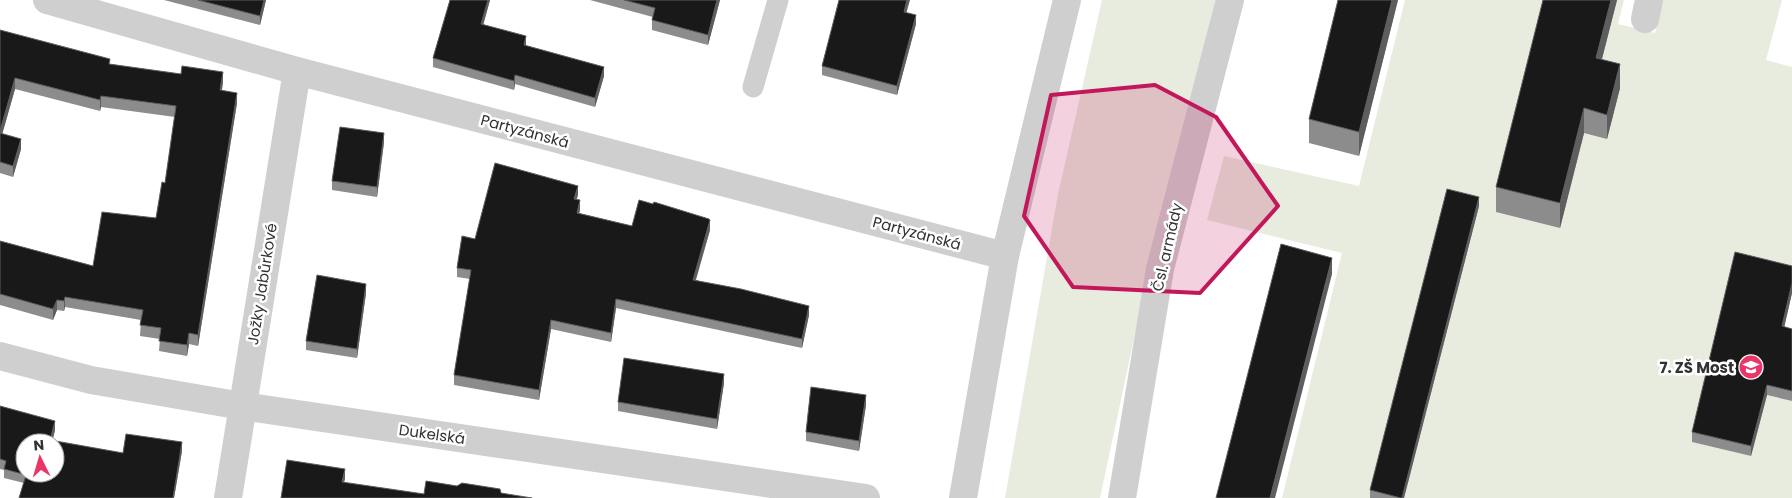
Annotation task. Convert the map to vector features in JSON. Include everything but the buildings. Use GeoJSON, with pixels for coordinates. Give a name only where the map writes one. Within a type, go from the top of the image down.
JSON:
{"type":"FeatureCollection","features":[{"type":"Feature","properties":{"kind":"street","name":"Partyzánská"},"geometry":{"type":"LineString","coordinates":[[47,0],[297,71],[1005,256]]}},
{"type":"Feature","properties":{"kind":"street"},"geometry":{"type":"LineString","coordinates":[[962,498],[1005,256],[1068,0]]}},
{"type":"Feature","properties":{"kind":"street","name":"Čsl. armády"},"geometry":{"type":"LineString","coordinates":[[1122,498],[1160,269],[1230,0]]}},
{"type":"Feature","properties":{"kind":"street","name":"Jožky Jabůrkové"},"geometry":{"type":"LineString","coordinates":[[228,498],[297,71]]}},
{"type":"Feature","properties":{"kind":"street","name":"Dukelská"},"geometry":{"type":"LineString","coordinates":[[0,356],[91,380],[242,406],[866,498]]}},
{"type":"Feature","properties":{"kind":"lane"},"geometry":{"type":"LineString","coordinates":[[753,87],[778,0]]}},
{"type":"Feature","properties":{"kind":"highlighted area"},"geometry":{"type":"Polygon","coordinates":[[[1155,85],[1216,117],[1278,206],[1200,293],[1073,287],[1024,216],[1051,95],[1155,85]]]}},
{"type":"Feature","properties":{"kind":"shaded area"},"geometry":{"type":"Polygon","coordinates":[[[1102,0],[1216,0],[1150,264],[1100,498],[1005,498],[1058,194],[1102,0]]]}},
{"type":"Feature","properties":{"kind":"shaded area"},"geometry":{"type":"Polygon","coordinates":[[[1405,0],[1624,0],[1618,24],[1655,33],[1663,0],[1782,0],[1766,60],[1792,67],[1792,276],[1692,442],[1751,456],[1767,395],[1792,401],[1792,498],[1404,498],[1478,206],[1370,498],[1282,498],[1342,253],[1207,220],[1224,156],[1359,186],[1405,0]]]}},
{"type":"Feature","properties":{"kind":"place","name":"7. ZŠ Most"},"geometry":{"type":"Point","coordinates":[1751,367]}}]}
